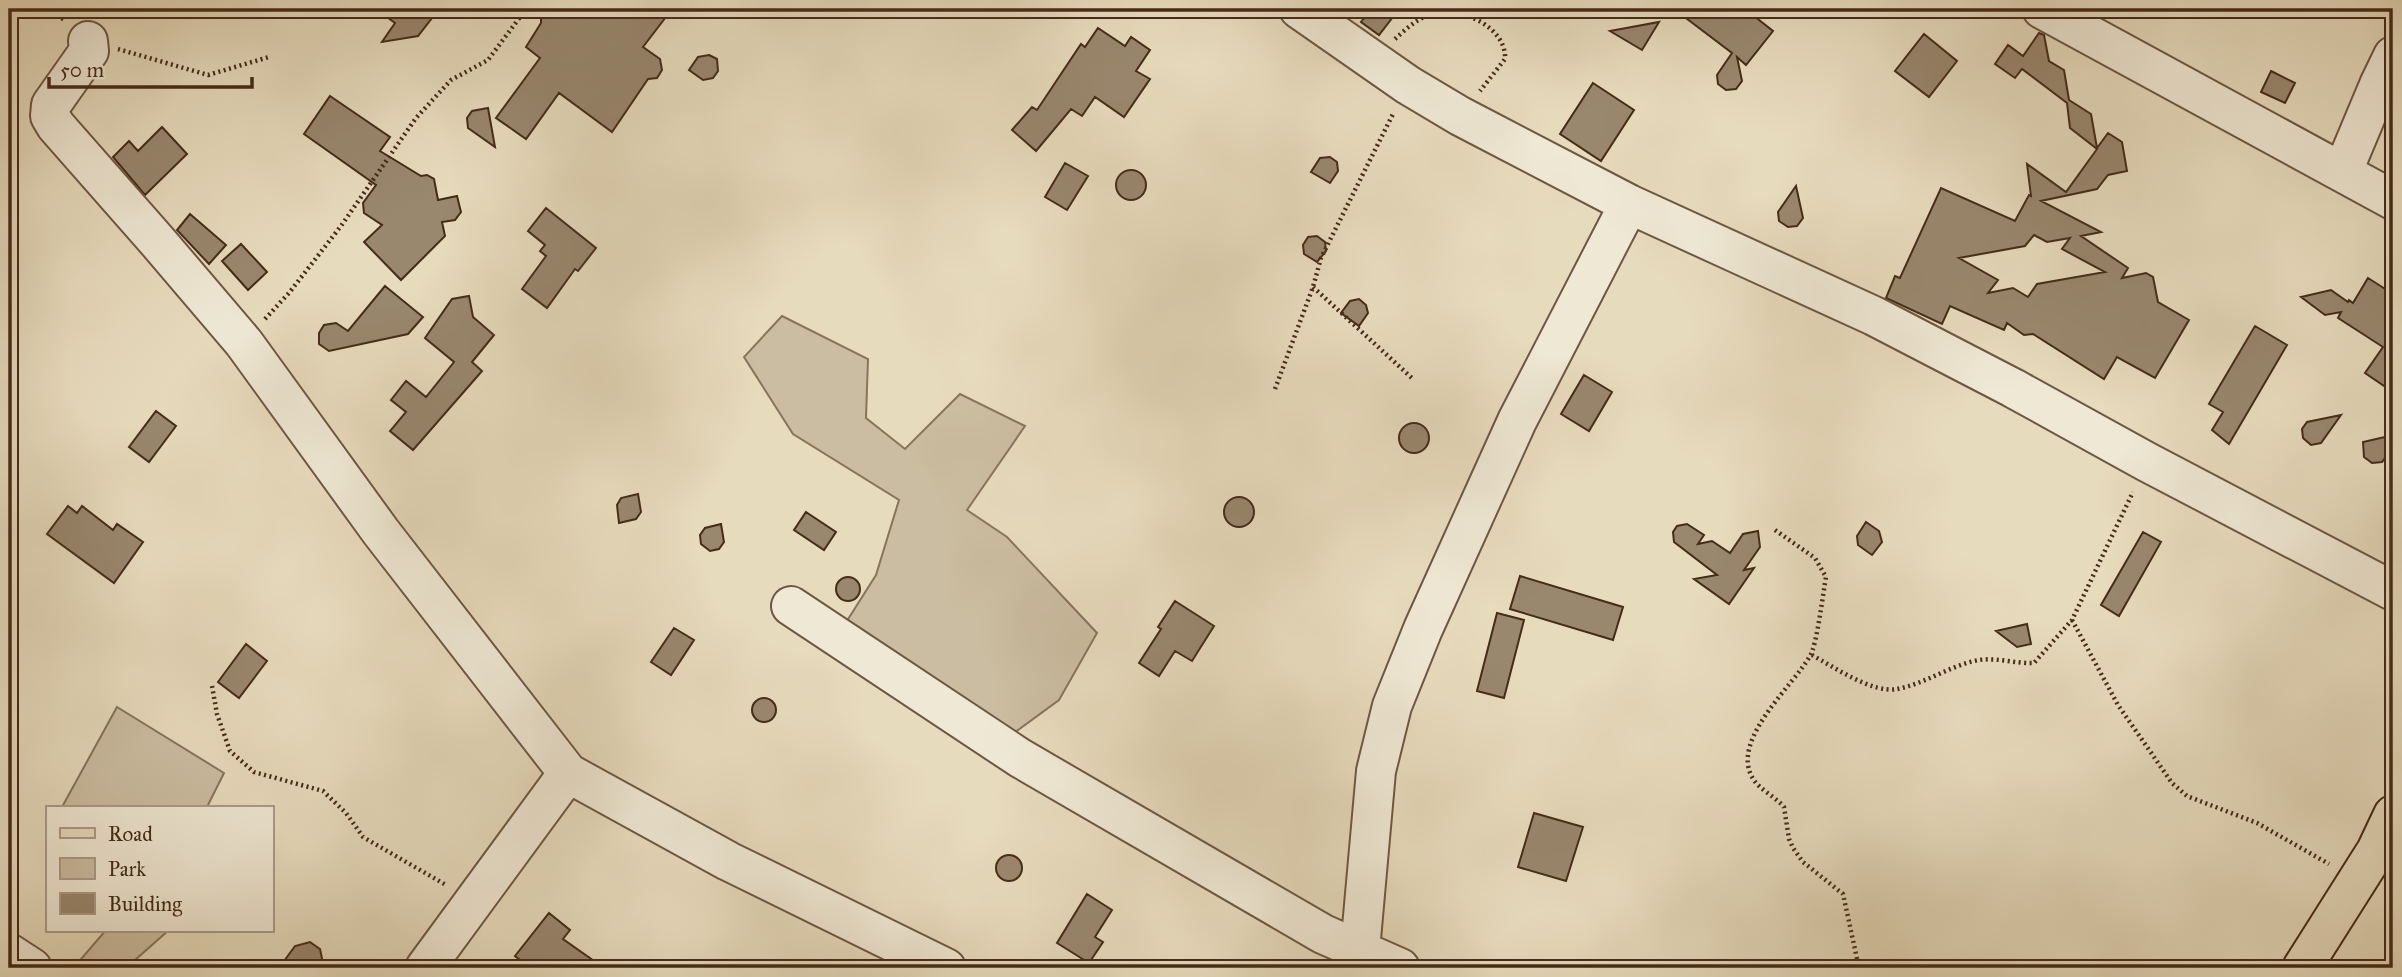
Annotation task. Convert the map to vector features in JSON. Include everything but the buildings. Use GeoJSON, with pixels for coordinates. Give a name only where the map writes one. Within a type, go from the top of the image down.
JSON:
{"type":"FeatureCollection","features":[{"type":"Feature","properties":{"kind":"main road"},"geometry":{"type":"LineString","coordinates":[[2302,968],[2376,864],[2393,815]]}},
{"type":"Feature","properties":{"kind":"street"},"geometry":{"type":"LineString","coordinates":[[1299,9],[1408,86],[1460,116],[1629,204],[1874,316],[2014,388],[2147,462],[2393,592]]}},
{"type":"Feature","properties":{"kind":"street"},"geometry":{"type":"LineString","coordinates":[[2042,9],[2393,200]]}},
{"type":"Feature","properties":{"kind":"street"},"geometry":{"type":"LineString","coordinates":[[88,41],[89,51],[51,105],[50,116],[56,126],[244,343],[381,532],[568,774],[727,861],[946,968]]}},
{"type":"Feature","properties":{"kind":"street"},"geometry":{"type":"LineString","coordinates":[[2343,171],[2393,55]]}},
{"type":"Feature","properties":{"kind":"street"},"geometry":{"type":"LineString","coordinates":[[1357,959],[1376,771],[1392,706],[1423,629],[1517,421],[1629,204]]}},
{"type":"Feature","properties":{"kind":"street"},"geometry":{"type":"LineString","coordinates":[[791,606],[1020,758],[1323,934],[1357,959],[1400,968]]}},
{"type":"Feature","properties":{"kind":"street"},"geometry":{"type":"LineString","coordinates":[[425,968],[568,774]]}},
{"type":"Feature","properties":{"kind":"street"},"geometry":{"type":"LineString","coordinates":[[9,953],[32,968]]}},
{"type":"Feature","properties":{"kind":"path"},"geometry":{"type":"LineString","coordinates":[[244,343],[289,293],[341,226],[416,118],[451,79],[488,60],[526,9]]}},
{"type":"Feature","properties":{"kind":"path"},"geometry":{"type":"LineString","coordinates":[[1374,61],[1405,30],[1417,21],[1439,12],[1459,14],[1494,31],[1504,44],[1505,59],[1502,66]]}},
{"type":"Feature","properties":{"kind":"path"},"geometry":{"type":"LineString","coordinates":[[88,41],[208,75],[269,57]]}},
{"type":"Feature","properties":{"kind":"path"},"geometry":{"type":"LineString","coordinates":[[1275,389],[1326,246],[1408,86]]}},
{"type":"Feature","properties":{"kind":"path"},"geometry":{"type":"LineString","coordinates":[[1313,287],[1413,379]]}},
{"type":"Feature","properties":{"kind":"path"},"geometry":{"type":"LineString","coordinates":[[1812,655],[1845,674],[1880,688],[1895,690],[1976,660],[2034,663],[2072,620],[2147,462]]}},
{"type":"Feature","properties":{"kind":"path"},"geometry":{"type":"LineString","coordinates":[[1775,530],[1815,558],[1826,577],[1812,655],[1779,695],[1753,739],[1748,753],[1748,767],[1759,786],[1784,807],[1789,839],[1802,862],[1843,894],[1859,968]]}},
{"type":"Feature","properties":{"kind":"path"},"geometry":{"type":"LineString","coordinates":[[2072,620],[2119,705],[2172,783],[2186,796],[2376,864]]}},
{"type":"Feature","properties":{"kind":"path"},"geometry":{"type":"LineString","coordinates":[[212,685],[217,714],[230,751],[254,772],[323,791],[346,813],[363,837],[474,900]]}},
{"type":"Feature","properties":{"kind":"green space"},"geometry":{"type":"Polygon","coordinates":[[[782,316],[868,359],[866,418],[905,449],[960,394],[1025,426],[967,510],[1007,537],[1097,633],[1059,700],[1007,738],[845,624],[876,575],[899,500],[793,434],[744,357],[782,316]]]}},
{"type":"Feature","properties":{"kind":"green space"},"geometry":{"type":"Polygon","coordinates":[[[117,707],[224,773],[208,806],[63,806],[117,707]]]}},
{"type":"Feature","properties":{"kind":"green space"},"geometry":{"type":"Polygon","coordinates":[[[104,932],[167,932],[126,968],[75,966],[104,932]]]}}]}
